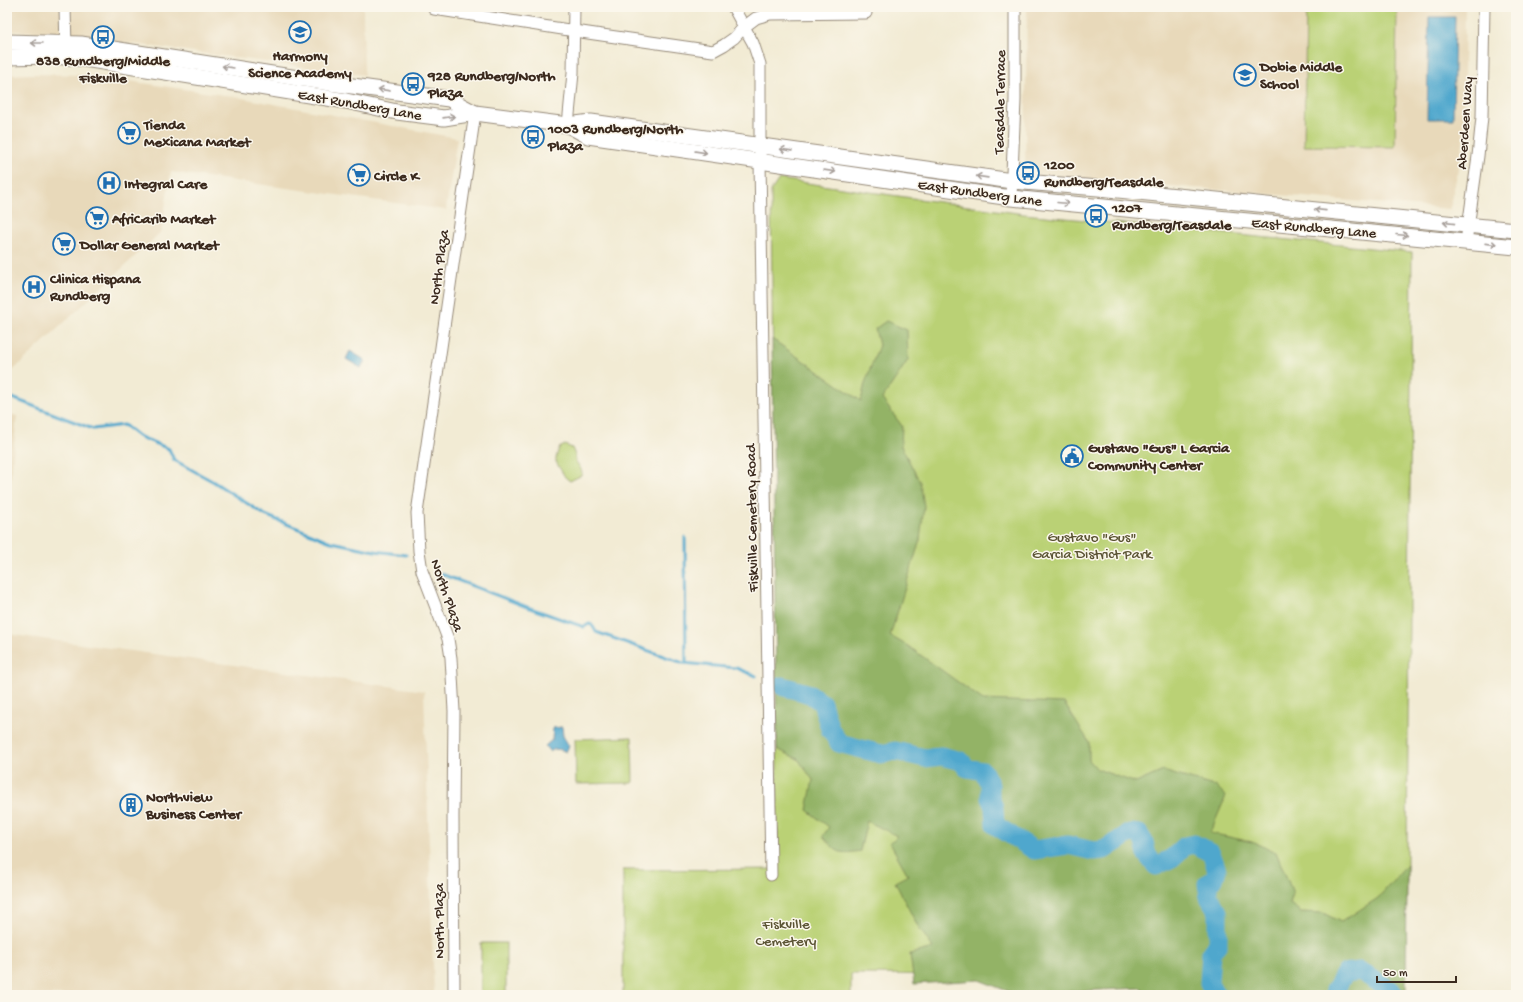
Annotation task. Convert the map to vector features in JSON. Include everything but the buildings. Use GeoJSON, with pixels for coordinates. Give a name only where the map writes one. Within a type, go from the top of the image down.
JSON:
{"type":"FeatureCollection","features":[{"type":"Feature","properties":{"kind":"main road","name":"East Rundberg Lane"},"geometry":{"type":"LineString","coordinates":[[7,42],[66,50],[78,58],[346,100],[397,112],[444,118],[475,112]]}},
{"type":"Feature","properties":{"kind":"main road","name":"East Rundberg Lane"},"geometry":{"type":"LineString","coordinates":[[7,57],[66,50],[80,44],[330,83],[449,99],[475,112],[568,125],[588,136],[1012,181],[1098,188],[1516,230]]}},
{"type":"Feature","properties":{"kind":"main road","name":"East Rundberg Lane"},"geometry":{"type":"LineString","coordinates":[[760,154],[1010,198],[1516,247]]}},
{"type":"Feature","properties":{"kind":"main road"},"geometry":{"type":"LineString","coordinates":[[1098,188],[1111,208]]}},
{"type":"Feature","properties":{"kind":"main road"},"geometry":{"type":"LineString","coordinates":[[1229,219],[1231,201]]}},
{"type":"Feature","properties":{"kind":"street"},"geometry":{"type":"LineString","coordinates":[[65,7],[66,50]]}},
{"type":"Feature","properties":{"kind":"street"},"geometry":{"type":"LineString","coordinates":[[568,125],[573,73],[574,7]]}},
{"type":"Feature","properties":{"kind":"street","name":"Fiskville Cemetery Road"},"geometry":{"type":"LineString","coordinates":[[732,7],[758,53],[760,64],[760,154],[771,874]]}},
{"type":"Feature","properties":{"kind":"street","name":"Teasdale Terrace"},"geometry":{"type":"LineString","coordinates":[[1010,198],[1015,100],[1015,7]]}},
{"type":"Feature","properties":{"kind":"street","name":"Aberdeen Way"},"geometry":{"type":"LineString","coordinates":[[1466,242],[1482,117],[1484,7]]}},
{"type":"Feature","properties":{"kind":"street"},"geometry":{"type":"LineString","coordinates":[[434,8],[574,31],[713,51],[734,38],[744,27],[756,18],[770,14],[866,13]]}},
{"type":"Feature","properties":{"kind":"street","name":"North Plaza"},"geometry":{"type":"LineString","coordinates":[[454,995],[454,711],[452,658],[448,639],[422,571],[417,539],[417,513],[475,112]]}},
{"type":"Feature","properties":{"kind":"shaded area"},"geometry":{"type":"Polygon","coordinates":[[[7,7],[363,7],[364,75],[46,32],[7,31],[7,7]]]}},
{"type":"Feature","properties":{"kind":"shaded area","name":"Dobie Middle School"},"geometry":{"type":"Polygon","coordinates":[[[1027,7],[1465,7],[1463,143],[1450,209],[1025,174],[1027,7]]]}},
{"type":"Feature","properties":{"kind":"shaded area"},"geometry":{"type":"Polygon","coordinates":[[[7,75],[88,75],[231,96],[457,138],[446,210],[171,172],[161,232],[7,376],[7,75]]]}},
{"type":"Feature","properties":{"kind":"shaded area"},"geometry":{"type":"Polygon","coordinates":[[[7,413],[17,416],[7,516],[7,413]]]}},
{"type":"Feature","properties":{"kind":"shaded area"},"geometry":{"type":"Polygon","coordinates":[[[7,634],[424,691],[434,995],[7,995],[7,634]]]}},
{"type":"Feature","properties":{"kind":"green space"},"geometry":{"type":"Polygon","coordinates":[[[1306,7],[1397,7],[1395,147],[1304,146],[1306,7]]]}},
{"type":"Feature","properties":{"kind":"green space","name":"Gustavo \"Gus\" Garcia District Park"},"geometry":{"type":"Polygon","coordinates":[[[779,179],[1024,214],[1412,252],[1406,978],[851,974],[851,995],[623,995],[623,870],[778,869],[771,191],[779,179]]]}},
{"type":"Feature","properties":{"kind":"green space"},"geometry":{"type":"Polygon","coordinates":[[[886,321],[907,330],[908,360],[882,399],[902,426],[901,446],[920,482],[924,506],[920,540],[890,636],[908,646],[983,700],[1064,703],[1089,742],[1089,760],[1097,769],[1136,783],[1163,771],[1217,787],[1226,796],[1210,833],[1252,842],[1276,852],[1293,893],[1290,904],[1301,912],[1323,913],[1341,922],[1378,898],[1407,865],[1406,995],[1141,995],[1142,988],[1015,994],[979,980],[914,984],[910,954],[933,948],[916,923],[895,882],[908,875],[890,843],[897,836],[867,821],[860,851],[846,853],[835,849],[823,836],[829,827],[807,810],[813,780],[798,759],[777,749],[772,339],[861,401],[865,383],[879,345],[875,329],[886,321]]]}},
{"type":"Feature","properties":{"kind":"green space"},"geometry":{"type":"Polygon","coordinates":[[[565,445],[572,448],[575,455],[575,460],[581,468],[582,473],[582,475],[570,481],[565,477],[556,462],[559,448],[565,445]]]}},
{"type":"Feature","properties":{"kind":"green space"},"geometry":{"type":"Polygon","coordinates":[[[632,737],[633,783],[576,784],[575,739],[632,737]]]}},
{"type":"Feature","properties":{"kind":"green space"},"geometry":{"type":"Polygon","coordinates":[[[481,943],[506,943],[506,995],[481,995],[481,943]]]}},
{"type":"Feature","properties":{"kind":"water"},"geometry":{"type":"Polygon","coordinates":[[[1429,17],[1455,17],[1453,119],[1427,119],[1429,17]]]}},
{"type":"Feature","properties":{"kind":"water"},"geometry":{"type":"Polygon","coordinates":[[[350,351],[365,360],[361,368],[346,359],[350,351]]]}},
{"type":"Feature","properties":{"kind":"water"},"geometry":{"type":"Polygon","coordinates":[[[562,727],[563,736],[569,746],[566,752],[558,749],[550,752],[545,746],[552,740],[553,728],[562,727]]]}},
{"type":"Feature","properties":{"kind":"waterway"},"geometry":{"type":"LineString","coordinates":[[7,396],[93,429],[124,425],[138,436],[169,449],[174,460],[214,482],[265,515],[331,542],[375,551],[406,555]]}},
{"type":"Feature","properties":{"kind":"waterway"},"geometry":{"type":"LineString","coordinates":[[685,537],[686,663]]}},
{"type":"Feature","properties":{"kind":"waterway"},"geometry":{"type":"LineString","coordinates":[[436,572],[584,627],[589,624],[592,625],[596,632],[683,663],[736,668],[756,676]]}},
{"type":"Feature","properties":{"kind":"waterway"},"geometry":{"type":"LineString","coordinates":[[782,686],[810,694],[822,703],[830,729],[839,743],[881,754],[895,751],[925,758],[941,756],[961,761],[967,768],[983,771],[990,785],[990,798],[994,807],[995,825],[1034,850],[1068,845],[1093,851],[1104,850],[1130,833],[1139,834],[1144,842],[1147,855],[1156,866],[1172,858],[1185,846],[1194,844],[1211,853],[1217,870],[1215,877],[1207,884],[1209,897],[1218,912],[1218,944],[1211,952],[1209,983],[1216,995]]}},
{"type":"Feature","properties":{"kind":"waterway"},"geometry":{"type":"LineString","coordinates":[[1335,995],[1335,990],[1345,973],[1360,971],[1389,989],[1395,995]]}},
{"type":"Feature","properties":{"kind":"place","name":"Harmony Science Academy"},"geometry":{"type":"Point","coordinates":[300,32]}},
{"type":"Feature","properties":{"kind":"place","name":"838 Rundberg/Middle Fiskville"},"geometry":{"type":"Point","coordinates":[103,37]}},
{"type":"Feature","properties":{"kind":"place","name":"Dobie Middle School"},"geometry":{"type":"Point","coordinates":[1245,75]}},
{"type":"Feature","properties":{"kind":"place","name":"928 Rundberg/North Plaza"},"geometry":{"type":"Point","coordinates":[413,84]}},
{"type":"Feature","properties":{"kind":"place","name":"Tienda Mexicana Market"},"geometry":{"type":"Point","coordinates":[129,133]}},
{"type":"Feature","properties":{"kind":"place","name":"1003 Rundberg/North Plaza"},"geometry":{"type":"Point","coordinates":[533,137]}},
{"type":"Feature","properties":{"kind":"place","name":"1200 Rundberg/Teasdale"},"geometry":{"type":"Point","coordinates":[1028,173]}},
{"type":"Feature","properties":{"kind":"place","name":"Circle K"},"geometry":{"type":"Point","coordinates":[359,175]}},
{"type":"Feature","properties":{"kind":"place","name":"Integral Care"},"geometry":{"type":"Point","coordinates":[109,183]}},
{"type":"Feature","properties":{"kind":"place","name":"1207 Rundberg/Teasdale"},"geometry":{"type":"Point","coordinates":[1096,216]}},
{"type":"Feature","properties":{"kind":"place","name":"AfriCarib Market"},"geometry":{"type":"Point","coordinates":[97,218]}},
{"type":"Feature","properties":{"kind":"place","name":"Dollar General Market"},"geometry":{"type":"Point","coordinates":[64,244]}},
{"type":"Feature","properties":{"kind":"place","name":"Clinica Hispana Rundberg"},"geometry":{"type":"Point","coordinates":[34,287]}},
{"type":"Feature","properties":{"kind":"place","name":"Gustavo \"Gus\" L Garcia Community Center"},"geometry":{"type":"Point","coordinates":[1072,456]}},
{"type":"Feature","properties":{"kind":"place","name":"Northview Business Center"},"geometry":{"type":"Point","coordinates":[131,805]}},
{"type":"Feature","properties":{"kind":"park label","name":"Fiskville Cemetery"},"geometry":{"type":"Point","coordinates":[786,932]}}]}
